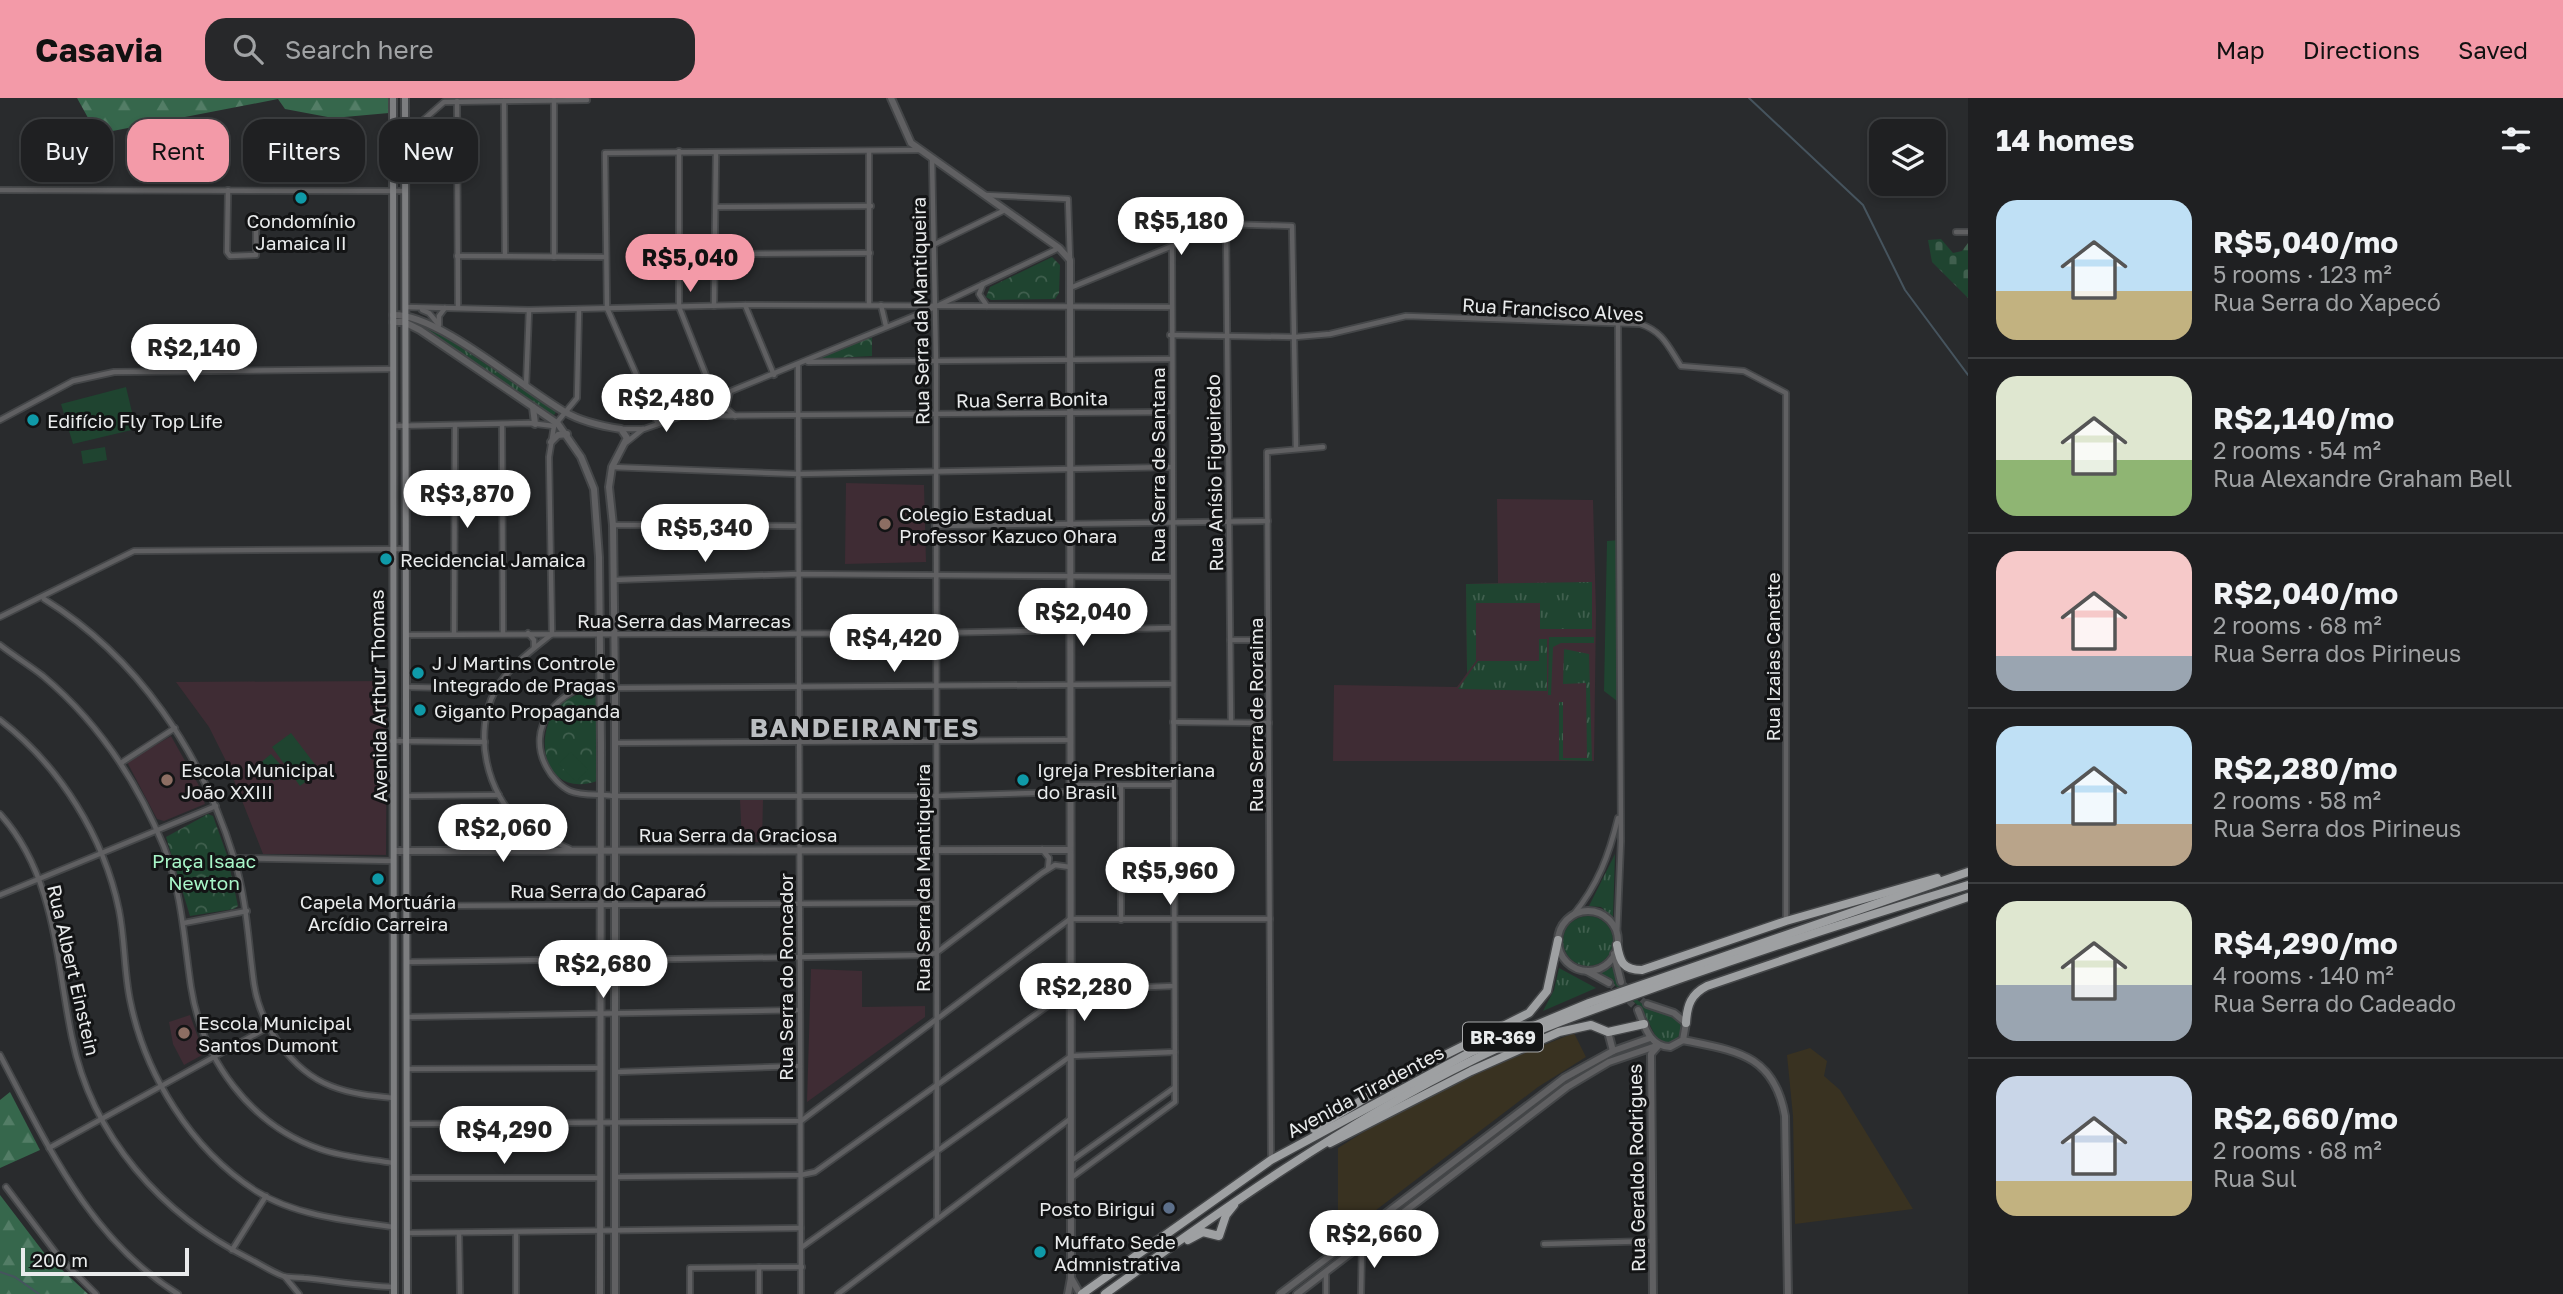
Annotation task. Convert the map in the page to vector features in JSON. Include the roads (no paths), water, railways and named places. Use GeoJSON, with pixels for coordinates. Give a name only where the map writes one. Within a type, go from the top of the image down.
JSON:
{"type":"FeatureCollection","features":[{"type":"Feature","properties":{"kind":"highway"},"geometry":{"type":"LineString","coordinates":[[1617,941],[1623,965],[1630,970],[1642,970],[1786,920],[1924,880],[1966,872]]}},
{"type":"Feature","properties":{"kind":"highway","name":"Avenida Tiradentes"},"geometry":{"type":"LineString","coordinates":[[1081,1294],[1271,1160],[1460,1058],[1536,1023],[1966,872]]}},
{"type":"Feature","properties":{"kind":"highway","name":"Avenida Tiradentes"},"geometry":{"type":"LineString","coordinates":[[1105,1294],[1301,1156],[1433,1080],[1517,1039],[1585,1012],[1872,914],[1968,885]]}},
{"type":"Feature","properties":{"kind":"highway"},"geometry":{"type":"LineString","coordinates":[[1686,1023],[1689,1003],[1707,986],[1936,905],[1968,897]]}},
{"type":"Feature","properties":{"kind":"highway"},"geometry":{"type":"LineString","coordinates":[[1872,914],[1936,905]]}},
{"type":"Feature","properties":{"kind":"highway"},"geometry":{"type":"LineString","coordinates":[[1292,1147],[1357,1101],[1529,1013],[1547,991],[1558,940]]}},
{"type":"Feature","properties":{"kind":"highway"},"geometry":{"type":"LineString","coordinates":[[1301,1156],[1537,1041],[1591,1024],[1608,1032],[1644,1024]]}},
{"type":"Feature","properties":{"kind":"highway"},"geometry":{"type":"LineString","coordinates":[[1160,1254],[1203,1232],[1219,1236],[1226,1215],[1242,1195]]}},
{"type":"Feature","properties":{"kind":"main road","name":"Avenida Arthur Thomas"},"geometry":{"type":"LineString","coordinates":[[393,98],[394,1291]]}},
{"type":"Feature","properties":{"kind":"main road","name":"Avenida Arthur Thomas"},"geometry":{"type":"LineString","coordinates":[[405,98],[405,119]]}},
{"type":"Feature","properties":{"kind":"main road","name":"Avenida Arthur Thomas"},"geometry":{"type":"LineString","coordinates":[[404,182],[407,1294]]}},
{"type":"Feature","properties":{"kind":"main road"},"geometry":{"type":"LineString","coordinates":[[395,1040],[407,1040]]}},
{"type":"Feature","properties":{"kind":"main road"},"geometry":{"type":"LineString","coordinates":[[394,1149],[407,1149]]}},
{"type":"Feature","properties":{"kind":"main road"},"geometry":{"type":"LineString","coordinates":[[394,1255],[407,1254]]}},
{"type":"Feature","properties":{"kind":"street"},"geometry":{"type":"LineString","coordinates":[[891,98],[906,137],[919,150],[1059,248],[1070,260]]}},
{"type":"Feature","properties":{"kind":"street"},"geometry":{"type":"LineString","coordinates":[[554,100],[554,257]]}},
{"type":"Feature","properties":{"kind":"street"},"geometry":{"type":"LineString","coordinates":[[422,119],[435,107],[457,101],[587,100]]}},
{"type":"Feature","properties":{"kind":"street"},"geometry":{"type":"LineString","coordinates":[[457,101],[458,307]]}},
{"type":"Feature","properties":{"kind":"street"},"geometry":{"type":"LineString","coordinates":[[504,101],[505,255]]}},
{"type":"Feature","properties":{"kind":"street"},"geometry":{"type":"LineString","coordinates":[[658,424],[607,308],[605,153],[919,150]]}},
{"type":"Feature","properties":{"kind":"street"},"geometry":{"type":"LineString","coordinates":[[679,151],[679,307],[715,398]]}},
{"type":"Feature","properties":{"kind":"street"},"geometry":{"type":"LineString","coordinates":[[869,151],[869,305]]}},
{"type":"Feature","properties":{"kind":"street"},"geometry":{"type":"LineString","coordinates":[[714,306],[716,153]]}},
{"type":"Feature","properties":{"kind":"street","name":"Rua Serra da Mantiqueira"},"geometry":{"type":"LineString","coordinates":[[932,159],[936,362],[937,1219]]}},
{"type":"Feature","properties":{"kind":"street"},"geometry":{"type":"LineString","coordinates":[[0,190],[404,191]]}},
{"type":"Feature","properties":{"kind":"street"},"geometry":{"type":"LineString","coordinates":[[228,190],[227,252],[230,257],[256,255],[256,216]]}},
{"type":"Feature","properties":{"kind":"street"},"geometry":{"type":"LineString","coordinates":[[981,195],[1068,199],[1072,1178],[1071,1278],[1068,1294]]}},
{"type":"Feature","properties":{"kind":"street"},"geometry":{"type":"LineString","coordinates":[[716,206],[871,206]]}},
{"type":"Feature","properties":{"kind":"street"},"geometry":{"type":"LineString","coordinates":[[933,246],[1003,211]]}},
{"type":"Feature","properties":{"kind":"street"},"geometry":{"type":"LineString","coordinates":[[1070,288],[1226,224],[1292,226],[1296,448],[1323,447]]}},
{"type":"Feature","properties":{"kind":"street","name":"Rua Anísio Figueiredo"},"geometry":{"type":"LineString","coordinates":[[1226,224],[1231,722]]}},
{"type":"Feature","properties":{"kind":"street"},"geometry":{"type":"LineString","coordinates":[[1956,232],[1968,232]]}},
{"type":"Feature","properties":{"kind":"street","name":"Rua Serra de Santana"},"geometry":{"type":"LineString","coordinates":[[1072,1178],[1175,1102],[1170,523],[1171,247]]}},
{"type":"Feature","properties":{"kind":"street"},"geometry":{"type":"LineString","coordinates":[[681,416],[731,391],[933,308],[1059,248]]}},
{"type":"Feature","properties":{"kind":"street"},"geometry":{"type":"LineString","coordinates":[[716,254],[870,253]]}},
{"type":"Feature","properties":{"kind":"street"},"geometry":{"type":"LineString","coordinates":[[457,256],[606,257]]}},
{"type":"Feature","properties":{"kind":"street"},"geometry":{"type":"LineString","coordinates":[[983,284],[979,294],[988,307]]}},
{"type":"Feature","properties":{"kind":"street"},"geometry":{"type":"LineString","coordinates":[[393,319],[418,309],[446,307],[529,310],[745,305],[881,305],[933,308],[1170,307]]}},
{"type":"Feature","properties":{"kind":"street"},"geometry":{"type":"LineString","coordinates":[[745,305],[774,374]]}},
{"type":"Feature","properties":{"kind":"street"},"geometry":{"type":"LineString","coordinates":[[881,305],[886,326]]}},
{"type":"Feature","properties":{"kind":"street"},"geometry":{"type":"LineString","coordinates":[[440,328],[439,316],[446,307]]}},
{"type":"Feature","properties":{"kind":"street"},"geometry":{"type":"LineString","coordinates":[[418,309],[429,313],[440,328]]}},
{"type":"Feature","properties":{"kind":"street"},"geometry":{"type":"LineString","coordinates":[[571,849],[523,825],[499,795],[491,777],[485,742],[488,707],[496,689],[534,648],[552,634],[551,442],[556,425],[577,398],[579,309]]}},
{"type":"Feature","properties":{"kind":"street"},"geometry":{"type":"LineString","coordinates":[[526,388],[529,310]]}},
{"type":"Feature","properties":{"kind":"street"},"geometry":{"type":"LineString","coordinates":[[403,314],[440,328],[567,413],[595,425],[644,429]]}},
{"type":"Feature","properties":{"kind":"street"},"geometry":{"type":"LineString","coordinates":[[403,314],[420,330],[533,407],[567,434],[594,489],[600,683],[600,1294]]}},
{"type":"Feature","properties":{"kind":"street","name":"Rua Francisco Alves"},"geometry":{"type":"LineString","coordinates":[[1170,335],[1295,337],[1330,334],[1406,316],[1640,324],[1654,329],[1669,344],[1681,366],[1744,371],[1786,393]]}},
{"type":"Feature","properties":{"kind":"street"},"geometry":{"type":"LineString","coordinates":[[1618,324],[1620,810],[1617,941],[1614,954],[1621,982]]}},
{"type":"Feature","properties":{"kind":"street"},"geometry":{"type":"LineString","coordinates":[[801,364],[1070,358],[1171,359]]}},
{"type":"Feature","properties":{"kind":"street","name":"Rua Serra do Roncador"},"geometry":{"type":"LineString","coordinates":[[801,364],[798,474],[801,1294]]}},
{"type":"Feature","properties":{"kind":"street"},"geometry":{"type":"LineString","coordinates":[[0,420],[73,382],[114,372],[393,369]]}},
{"type":"Feature","properties":{"kind":"street"},"geometry":{"type":"LineString","coordinates":[[731,391],[726,398],[726,408],[735,417]]}},
{"type":"Feature","properties":{"kind":"street","name":"Rua Izaias Canette"},"geometry":{"type":"LineString","coordinates":[[1786,393],[1786,920]]}},
{"type":"Feature","properties":{"kind":"street"},"geometry":{"type":"LineString","coordinates":[[533,407],[534,424]]}},
{"type":"Feature","properties":{"kind":"street","name":"Rua Serra Bonita"},"geometry":{"type":"LineString","coordinates":[[644,429],[681,416],[1171,412]]}},
{"type":"Feature","properties":{"kind":"street"},"geometry":{"type":"LineString","coordinates":[[502,424],[503,634]]}},
{"type":"Feature","properties":{"kind":"street"},"geometry":{"type":"LineString","coordinates":[[454,634],[455,425]]}},
{"type":"Feature","properties":{"kind":"street"},"geometry":{"type":"LineString","coordinates":[[393,426],[556,425]]}},
{"type":"Feature","properties":{"kind":"street"},"geometry":{"type":"LineString","coordinates":[[621,429],[627,442]]}},
{"type":"Feature","properties":{"kind":"street"},"geometry":{"type":"LineString","coordinates":[[615,1294],[615,688],[613,525],[609,487],[612,467],[627,442],[644,429]]}},
{"type":"Feature","properties":{"kind":"street"},"geometry":{"type":"LineString","coordinates":[[551,442],[558,435],[567,434]]}},
{"type":"Feature","properties":{"kind":"street","name":"Rua Serra de Roraima"},"geometry":{"type":"LineString","coordinates":[[1271,1160],[1267,452],[1296,448]]}},
{"type":"Feature","properties":{"kind":"street"},"geometry":{"type":"LineString","coordinates":[[612,467],[798,474],[1172,467]]}},
{"type":"Feature","properties":{"kind":"street"},"geometry":{"type":"LineString","coordinates":[[594,489],[609,487]]}},
{"type":"Feature","properties":{"kind":"street"},"geometry":{"type":"LineString","coordinates":[[935,526],[1268,521]]}},
{"type":"Feature","properties":{"kind":"street"},"geometry":{"type":"LineString","coordinates":[[613,525],[798,526]]}},
{"type":"Feature","properties":{"kind":"street"},"geometry":{"type":"LineString","coordinates":[[0,617],[44,598],[134,551],[406,549]]}},
{"type":"Feature","properties":{"kind":"street"},"geometry":{"type":"LineString","coordinates":[[613,580],[798,574],[1171,577]]}},
{"type":"Feature","properties":{"kind":"street"},"geometry":{"type":"LineString","coordinates":[[44,598],[99,638],[136,677],[175,728],[215,806],[234,858],[247,911],[254,985],[270,1026],[292,1059],[313,1077],[355,1094],[394,1098]]}},
{"type":"Feature","properties":{"kind":"street","name":"Rua Serra das Marrecas"},"geometry":{"type":"LineString","coordinates":[[406,635],[935,633],[1172,628]]}},
{"type":"Feature","properties":{"kind":"street"},"geometry":{"type":"LineString","coordinates":[[528,633],[534,640],[534,648]]}},
{"type":"Feature","properties":{"kind":"street"},"geometry":{"type":"LineString","coordinates":[[1230,640],[1268,640]]}},
{"type":"Feature","properties":{"kind":"street"},"geometry":{"type":"LineString","coordinates":[[0,645],[73,703],[121,762],[157,831],[173,876],[184,923],[197,1018],[214,1057],[255,1110],[286,1133],[320,1149],[393,1163]]}},
{"type":"Feature","properties":{"kind":"street"},"geometry":{"type":"LineString","coordinates":[[600,683],[577,688],[559,699],[545,717],[539,736],[541,756],[559,783],[570,791],[613,796],[935,796],[1121,785],[1173,785]]}},
{"type":"Feature","properties":{"kind":"street"},"geometry":{"type":"LineString","coordinates":[[615,688],[1172,684]]}},
{"type":"Feature","properties":{"kind":"street"},"geometry":{"type":"LineString","coordinates":[[407,687],[496,689]]}},
{"type":"Feature","properties":{"kind":"street"},"geometry":{"type":"LineString","coordinates":[[0,720],[16,732],[54,775],[78,807],[102,853],[120,911],[129,999],[142,1045],[160,1087],[194,1133],[221,1162],[267,1196],[334,1219],[394,1227]]}},
{"type":"Feature","properties":{"kind":"street"},"geometry":{"type":"LineString","coordinates":[[1173,722],[1269,723]]}},
{"type":"Feature","properties":{"kind":"street"},"geometry":{"type":"LineString","coordinates":[[121,762],[175,728]]}},
{"type":"Feature","properties":{"kind":"street"},"geometry":{"type":"LineString","coordinates":[[613,743],[1069,740]]}},
{"type":"Feature","properties":{"kind":"street"},"geometry":{"type":"LineString","coordinates":[[392,741],[485,742]]}},
{"type":"Feature","properties":{"kind":"street"},"geometry":{"type":"LineString","coordinates":[[1121,785],[1121,920]]}},
{"type":"Feature","properties":{"kind":"street"},"geometry":{"type":"LineString","coordinates":[[407,796],[499,795]]}},
{"type":"Feature","properties":{"kind":"street"},"geometry":{"type":"LineString","coordinates":[[0,895],[215,806]]}},
{"type":"Feature","properties":{"kind":"street"},"geometry":{"type":"LineString","coordinates":[[1609,983],[1565,961],[1558,940],[1563,925],[1589,896],[1602,873],[1620,810]]}},
{"type":"Feature","properties":{"kind":"street","name":"Rua Albert Einstein"},"geometry":{"type":"LineString","coordinates":[[0,814],[27,852],[39,878],[57,938],[73,1041],[102,1118],[131,1164],[163,1202],[187,1223],[232,1251],[284,1276],[394,1291]]}},
{"type":"Feature","properties":{"kind":"street"},"geometry":{"type":"LineString","coordinates":[[536,850],[539,834]]}},
{"type":"Feature","properties":{"kind":"street"},"geometry":{"type":"LineString","coordinates":[[1042,849],[1049,858],[1048,869]]}},
{"type":"Feature","properties":{"kind":"street","name":"Rua Serra da Graciosa"},"geometry":{"type":"LineString","coordinates":[[395,851],[1070,850]]}},
{"type":"Feature","properties":{"kind":"street"},"geometry":{"type":"LineString","coordinates":[[234,858],[395,861]]}},
{"type":"Feature","properties":{"kind":"street"},"geometry":{"type":"LineString","coordinates":[[614,960],[936,953],[1048,869],[1059,864],[1070,867]]}},
{"type":"Feature","properties":{"kind":"street","name":"Rua Serra do Caparaó"},"geometry":{"type":"LineString","coordinates":[[407,906],[936,902]]}},
{"type":"Feature","properties":{"kind":"street"},"geometry":{"type":"LineString","coordinates":[[184,923],[247,911]]}},
{"type":"Feature","properties":{"kind":"street"},"geometry":{"type":"LineString","coordinates":[[1573,915],[1590,911],[1601,915],[1610,922],[1617,941]]}},
{"type":"Feature","properties":{"kind":"street"},"geometry":{"type":"LineString","coordinates":[[407,1124],[801,1121],[1070,919],[1270,919]]}},
{"type":"Feature","properties":{"kind":"street"},"geometry":{"type":"LineString","coordinates":[[1585,971],[1602,967],[1614,954]]}},
{"type":"Feature","properties":{"kind":"street"},"geometry":{"type":"LineString","coordinates":[[407,962],[600,959]]}},
{"type":"Feature","properties":{"kind":"street"},"geometry":{"type":"LineString","coordinates":[[614,1177],[801,1175],[825,1166],[1070,990],[1174,986]]}},
{"type":"Feature","properties":{"kind":"street"},"geometry":{"type":"LineString","coordinates":[[1647,1004],[1674,1013],[1686,1023],[1683,1040]]}},
{"type":"Feature","properties":{"kind":"street"},"geometry":{"type":"LineString","coordinates":[[407,1017],[800,1010]]}},
{"type":"Feature","properties":{"kind":"street"},"geometry":{"type":"LineString","coordinates":[[1638,1010],[1650,1038],[1659,1045],[1670,1047],[1683,1040],[1748,1057],[1769,1074],[1782,1096],[1785,1116],[1788,1294]]}},
{"type":"Feature","properties":{"kind":"street"},"geometry":{"type":"LineString","coordinates":[[49,1148],[270,1026]]}},
{"type":"Feature","properties":{"kind":"street"},"geometry":{"type":"LineString","coordinates":[[1608,1032],[1614,1051]]}},
{"type":"Feature","properties":{"kind":"street"},"geometry":{"type":"LineString","coordinates":[[1280,1294],[1559,1081],[1614,1051],[1650,1038]]}},
{"type":"Feature","properties":{"kind":"street"},"geometry":{"type":"LineString","coordinates":[[1297,1294],[1560,1092],[1609,1062],[1659,1045]]}},
{"type":"Feature","properties":{"kind":"street","name":"Rua Geraldo Rodrigues"},"geometry":{"type":"LineString","coordinates":[[1653,1294],[1651,1054],[1659,1045]]}},
{"type":"Feature","properties":{"kind":"street"},"geometry":{"type":"LineString","coordinates":[[802,1247],[1071,1056],[1175,1052]]}},
{"type":"Feature","properties":{"kind":"street"},"geometry":{"type":"LineString","coordinates":[[0,1055],[82,1204],[123,1252],[178,1294]]}},
{"type":"Feature","properties":{"kind":"street"},"geometry":{"type":"LineString","coordinates":[[617,1072],[800,1066]]}},
{"type":"Feature","properties":{"kind":"street"},"geometry":{"type":"LineString","coordinates":[[407,1069],[600,1068]]}},
{"type":"Feature","properties":{"kind":"street"},"geometry":{"type":"LineString","coordinates":[[1559,1081],[1560,1092]]}},
{"type":"Feature","properties":{"kind":"street"},"geometry":{"type":"LineString","coordinates":[[1071,1161],[1175,1087]]}},
{"type":"Feature","properties":{"kind":"street"},"geometry":{"type":"LineString","coordinates":[[838,1294],[1071,1118]]}},
{"type":"Feature","properties":{"kind":"street"},"geometry":{"type":"LineString","coordinates":[[407,1178],[600,1178]]}},
{"type":"Feature","properties":{"kind":"street"},"geometry":{"type":"LineString","coordinates":[[6,1187],[59,1257],[96,1294]]}},
{"type":"Feature","properties":{"kind":"street"},"geometry":{"type":"LineString","coordinates":[[232,1251],[267,1196]]}},
{"type":"Feature","properties":{"kind":"street"},"geometry":{"type":"LineString","coordinates":[[407,1234],[802,1228]]}},
{"type":"Feature","properties":{"kind":"street"},"geometry":{"type":"LineString","coordinates":[[459,1233],[460,1294]]}},
{"type":"Feature","properties":{"kind":"street"},"geometry":{"type":"LineString","coordinates":[[516,1233],[516,1294]]}},
{"type":"Feature","properties":{"kind":"street"},"geometry":{"type":"LineString","coordinates":[[1544,1244],[1653,1241]]}},
{"type":"Feature","properties":{"kind":"street"},"geometry":{"type":"LineString","coordinates":[[1361,1294],[1362,1245]]}},
{"type":"Feature","properties":{"kind":"street"},"geometry":{"type":"LineString","coordinates":[[690,1294],[690,1268],[802,1267]]}},
{"type":"Feature","properties":{"kind":"street"},"geometry":{"type":"LineString","coordinates":[[759,1268],[759,1294]]}},
{"type":"Feature","properties":{"kind":"street"},"geometry":{"type":"LineString","coordinates":[[1325,1294],[1326,1273]]}},
{"type":"Feature","properties":{"kind":"street"},"geometry":{"type":"LineString","coordinates":[[284,1276],[299,1294]]}},
{"type":"Feature","properties":{"kind":"street"},"geometry":{"type":"LineString","coordinates":[[1071,1278],[1081,1294]]}},
{"type":"Feature","properties":{"kind":"waterway"},"geometry":{"type":"LineString","coordinates":[[1749,98],[1863,205],[1905,290],[1968,375]]}},
{"type":"Feature","properties":{"kind":"waterway"},"geometry":{"type":"LineString","coordinates":[[0,1272],[15,1277],[39,1294]]}},
{"type":"Feature","properties":{"kind":"tunnel"},"geometry":{"type":"LineString","coordinates":[[1621,982],[1647,1004]]}},
{"type":"Feature","properties":{"kind":"tunnel"},"geometry":{"type":"LineString","coordinates":[[1609,983],[1638,1010]]}},
{"type":"Feature","properties":{"kind":"place","name":"Condomínio Jamaica II"},"geometry":{"type":"Point","coordinates":[301,198]}},
{"type":"Feature","properties":{"kind":"place","name":"Edifício Fly Top Life"},"geometry":{"type":"Point","coordinates":[33,420]}},
{"type":"Feature","properties":{"kind":"place","name":"Colegio Estadual Professor Kazuco Ohara"},"geometry":{"type":"Point","coordinates":[885,524]}},
{"type":"Feature","properties":{"kind":"place","name":"Recidencial Jamaica"},"geometry":{"type":"Point","coordinates":[386,559]}},
{"type":"Feature","properties":{"kind":"place","name":"J J Martins Controle Integrado de Pragas"},"geometry":{"type":"Point","coordinates":[418,673]}},
{"type":"Feature","properties":{"kind":"place","name":"Giganto Propaganda"},"geometry":{"type":"Point","coordinates":[420,710]}},
{"type":"Feature","properties":{"kind":"place","name":"Escola Municipal João XXIII"},"geometry":{"type":"Point","coordinates":[167,780]}},
{"type":"Feature","properties":{"kind":"place","name":"Igreja Presbiteriana do Brasil"},"geometry":{"type":"Point","coordinates":[1023,780]}},
{"type":"Feature","properties":{"kind":"place","name":"Capela Mortuária Arcídio Carreira"},"geometry":{"type":"Point","coordinates":[378,879]}},
{"type":"Feature","properties":{"kind":"place","name":"Escola Municipal Santos Dumont"},"geometry":{"type":"Point","coordinates":[184,1033]}},
{"type":"Feature","properties":{"kind":"place","name":"Posto Birigui"},"geometry":{"type":"Point","coordinates":[1169,1208]}},
{"type":"Feature","properties":{"kind":"place","name":"Muffato Sede Admnistrativa"},"geometry":{"type":"Point","coordinates":[1040,1252]}},
{"type":"Feature","properties":{"kind":"district","name":"BANDEIRANTES"},"geometry":{"type":"Point","coordinates":[865,727]}},
{"type":"Feature","properties":{"kind":"park label","name":"Praça Isaac Newton"},"geometry":{"type":"Point","coordinates":[204,871]}}]}
